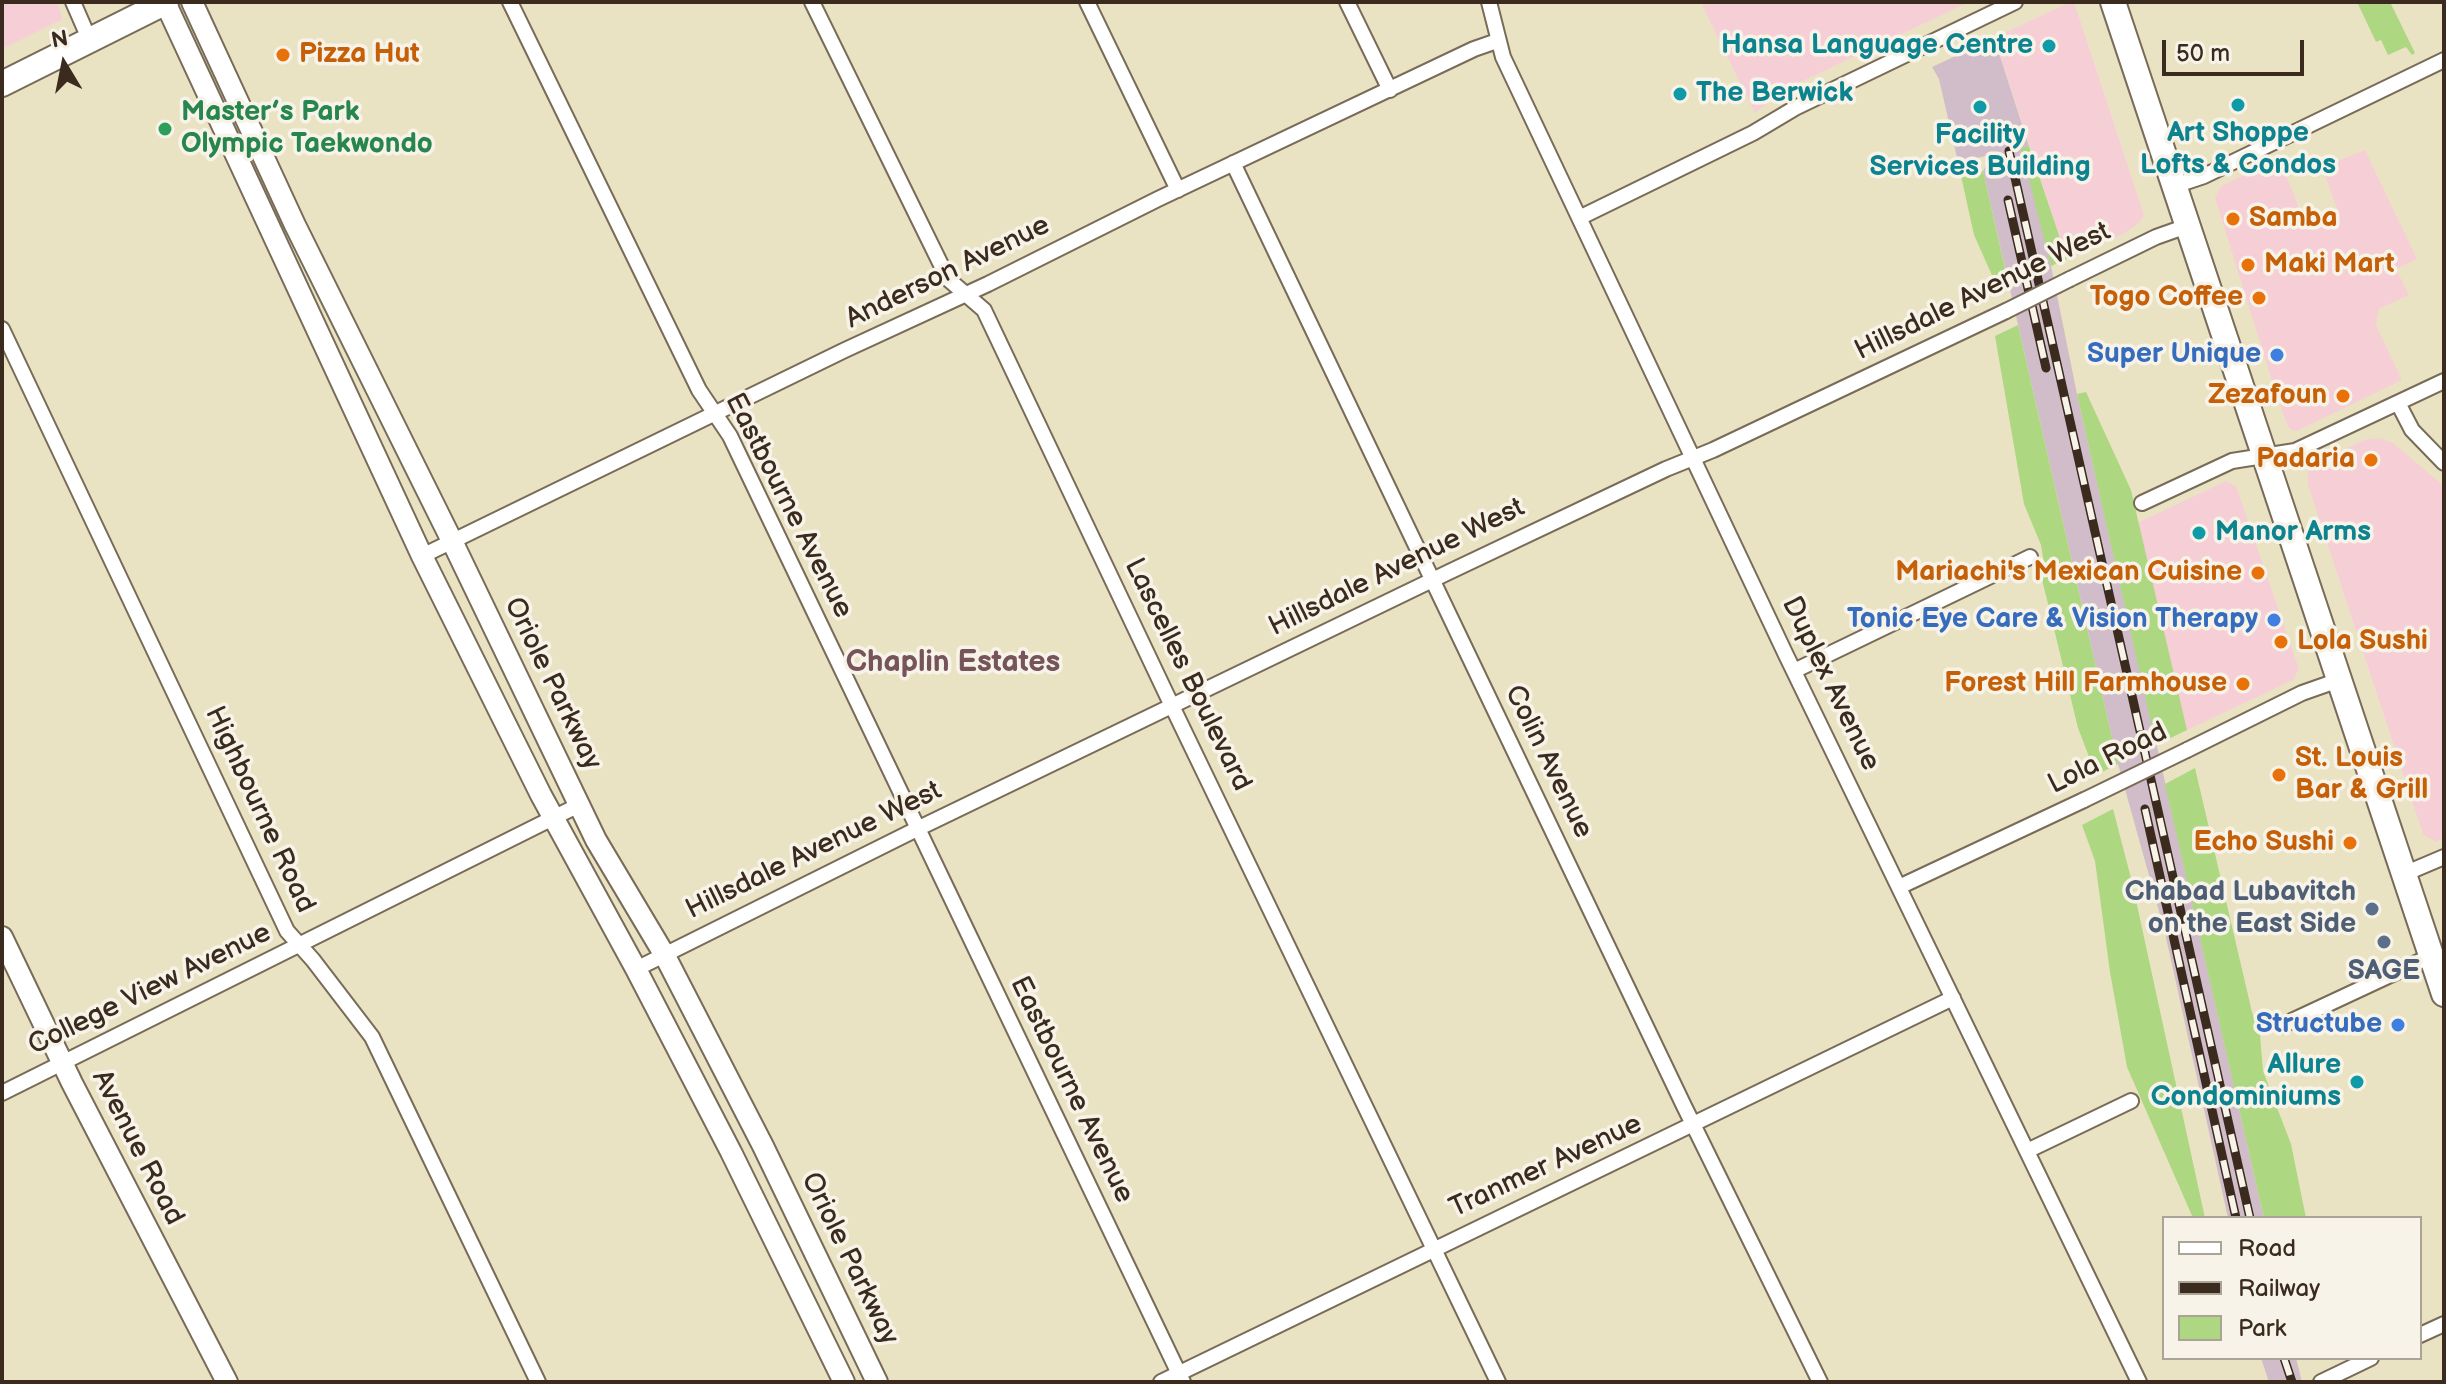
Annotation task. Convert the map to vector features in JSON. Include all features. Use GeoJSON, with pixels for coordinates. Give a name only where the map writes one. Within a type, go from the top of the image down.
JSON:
{"type":"FeatureCollection","features":[{"type":"Feature","properties":{"kind":"main road"},"geometry":{"type":"LineString","coordinates":[[2,84],[165,2]]}},
{"type":"Feature","properties":{"kind":"main road"},"geometry":{"type":"LineString","coordinates":[[2113,2],[2444,994]]}},
{"type":"Feature","properties":{"kind":"street"},"geometry":{"type":"LineString","coordinates":[[73,2],[90,41]]}},
{"type":"Feature","properties":{"kind":"street","name":"Oriole Parkway"},"geometry":{"type":"LineString","coordinates":[[165,2],[422,556],[553,819],[636,969],[731,1152],[844,1382]]}},
{"type":"Feature","properties":{"kind":"street","name":"Oriole Parkway"},"geometry":{"type":"LineString","coordinates":[[192,2],[295,225],[596,840],[664,954],[763,1146],[877,1382]]}},
{"type":"Feature","properties":{"kind":"street","name":"Eastbourne Avenue"},"geometry":{"type":"LineString","coordinates":[[510,2],[699,390],[730,436],[1181,1378]]}},
{"type":"Feature","properties":{"kind":"street","name":"Lascelles Boulevard"},"geometry":{"type":"LineString","coordinates":[[812,2],[943,270],[949,280],[984,310],[1498,1382]]}},
{"type":"Feature","properties":{"kind":"street"},"geometry":{"type":"LineString","coordinates":[[1087,2],[1178,190]]}},
{"type":"Feature","properties":{"kind":"street"},"geometry":{"type":"LineString","coordinates":[[1347,2],[1390,90]]}},
{"type":"Feature","properties":{"kind":"street","name":"Duplex Avenue"},"geometry":{"type":"LineString","coordinates":[[1489,2],[1497,41],[1693,458],[2139,1382]]}},
{"type":"Feature","properties":{"kind":"street"},"geometry":{"type":"LineString","coordinates":[[1581,217],[1753,133],[1821,95],[2015,2]]}},
{"type":"Feature","properties":{"kind":"street","name":"Anderson Avenue"},"geometry":{"type":"LineString","coordinates":[[422,556],[1233,163],[1497,41]]}},
{"type":"Feature","properties":{"kind":"street"},"geometry":{"type":"LineString","coordinates":[[195,67],[219,56]]}},
{"type":"Feature","properties":{"kind":"street"},"geometry":{"type":"LineString","coordinates":[[2174,186],[2204,176],[2444,60]]}},
{"type":"Feature","properties":{"kind":"street","name":"Colin Avenue"},"geometry":{"type":"LineString","coordinates":[[1233,163],[1693,1125],[1820,1382]]}},
{"type":"Feature","properties":{"kind":"street","name":"Hillsdale Avenue West"},"geometry":{"type":"LineString","coordinates":[[636,969],[917,829],[1627,487],[2006,311],[2156,237],[2187,226]]}},
{"type":"Feature","properties":{"kind":"street","name":"Highbourne Road"},"geometry":{"type":"LineString","coordinates":[[2,329],[287,931],[372,1037],[538,1382]]}},
{"type":"Feature","properties":{"kind":"street"},"geometry":{"type":"LineString","coordinates":[[2142,503],[2232,461],[2295,451],[2444,381]]}},
{"type":"Feature","properties":{"kind":"street"},"geometry":{"type":"LineString","coordinates":[[2398,403],[2412,430],[2444,463]]}},
{"type":"Feature","properties":{"kind":"street"},"geometry":{"type":"LineString","coordinates":[[1794,671],[2030,557]]}},
{"type":"Feature","properties":{"kind":"street","name":"Lola Road"},"geometry":{"type":"LineString","coordinates":[[1899,887],[2302,693],[2339,680]]}},
{"type":"Feature","properties":{"kind":"street","name":"College View Avenue"},"geometry":{"type":"LineString","coordinates":[[2,1093],[579,805]]}},
{"type":"Feature","properties":{"kind":"street"},"geometry":{"type":"LineString","coordinates":[[2404,874],[2444,857]]}},
{"type":"Feature","properties":{"kind":"street","name":"Avenue Road"},"geometry":{"type":"LineString","coordinates":[[2,937],[62,1062],[227,1382]]}},
{"type":"Feature","properties":{"kind":"street"},"geometry":{"type":"LineString","coordinates":[[2281,1026],[2431,956]]}},
{"type":"Feature","properties":{"kind":"street","name":"Tranmer Avenue"},"geometry":{"type":"LineString","coordinates":[[1161,1382],[1181,1378],[1434,1249],[1953,998]]}},
{"type":"Feature","properties":{"kind":"street"},"geometry":{"type":"LineString","coordinates":[[2027,1151],[2131,1101]]}},
{"type":"Feature","properties":{"kind":"street"},"geometry":{"type":"LineString","coordinates":[[2422,1334],[2444,1324]]}},
{"type":"Feature","properties":{"kind":"street"},"geometry":{"type":"LineString","coordinates":[[2321,1382],[2367,1360]]}},
{"type":"Feature","properties":{"kind":"shaded area"},"geometry":{"type":"Polygon","coordinates":[[[2,2],[57,2],[63,19],[2,49],[2,2]]]}},
{"type":"Feature","properties":{"kind":"shaded area"},"geometry":{"type":"Polygon","coordinates":[[[1703,2],[1969,2],[1784,90],[1755,113],[1703,2]]]}},
{"type":"Feature","properties":{"kind":"shaded area"},"geometry":{"type":"Polygon","coordinates":[[[2074,2],[2144,215],[2138,224],[2125,233],[2067,259],[1994,38],[2074,2]]]}},
{"type":"Feature","properties":{"kind":"shaded area"},"geometry":{"type":"Polygon","coordinates":[[[1994,38],[2029,146],[2022,149],[2045,236],[2077,394],[2264,1216],[2228,1216],[2165,933],[2118,764],[1983,171],[1991,155],[1958,162],[1939,79],[1932,67],[1994,38]]]}},
{"type":"Feature","properties":{"kind":"shaded area"},"geometry":{"type":"Polygon","coordinates":[[[2365,150],[2417,259],[2396,269],[2409,295],[2379,309],[2376,325],[2402,380],[2297,431],[2291,430],[2271,378],[2215,198],[2221,186],[2279,158],[2306,225],[2312,228],[2318,226],[2317,222],[2339,214],[2322,167],[2365,150]]]}},
{"type":"Feature","properties":{"kind":"shaded area"},"geometry":{"type":"Polygon","coordinates":[[[2380,438],[2393,443],[2444,486],[2444,838],[2435,842],[2423,834],[2308,485],[2308,466],[2364,440],[2380,438]]]}},
{"type":"Feature","properties":{"kind":"shaded area"},"geometry":{"type":"Polygon","coordinates":[[[2226,481],[2236,486],[2299,669],[2293,680],[2187,730],[2137,523],[2226,481]]]}},
{"type":"Feature","properties":{"kind":"shaded area"},"geometry":{"type":"Polygon","coordinates":[[[2262,1360],[2296,1360],[2302,1382],[2269,1382],[2262,1360]]]}},
{"type":"Feature","properties":{"kind":"green space"},"geometry":{"type":"Polygon","coordinates":[[[2357,2],[2390,2],[2415,53],[2412,55],[2406,47],[2388,55],[2381,40],[2376,42],[2357,2]]]}},
{"type":"Feature","properties":{"kind":"green space"},"geometry":{"type":"Polygon","coordinates":[[[2029,146],[2067,259],[2051,266],[2021,148],[2029,146]]]}},
{"type":"Feature","properties":{"kind":"green space"},"geometry":{"type":"Polygon","coordinates":[[[1965,161],[1968,174],[1983,171],[2009,286],[1999,291],[1974,235],[1958,162],[1965,161]]]}},
{"type":"Feature","properties":{"kind":"green space"},"geometry":{"type":"Polygon","coordinates":[[[2018,325],[2118,764],[2096,775],[2078,728],[2040,571],[2045,569],[2041,545],[2024,504],[1995,336],[2018,325]]]}},
{"type":"Feature","properties":{"kind":"green space"},"geometry":{"type":"Polygon","coordinates":[[[2086,392],[2131,490],[2187,730],[2156,745],[2077,394],[2086,392]]]}},
{"type":"Feature","properties":{"kind":"green space"},"geometry":{"type":"Polygon","coordinates":[[[2195,768],[2260,1035],[2263,1071],[2291,1144],[2306,1216],[2264,1216],[2165,784],[2195,768]]]}},
{"type":"Feature","properties":{"kind":"green space"},"geometry":{"type":"Polygon","coordinates":[[[2113,809],[2132,882],[2205,1216],[2192,1216],[2127,1067],[2095,861],[2082,825],[2113,809]]]}},
{"type":"Feature","properties":{"kind":"railway"},"geometry":{"type":"LineString","coordinates":[[2009,151],[2250,1216]]}},
{"type":"Feature","properties":{"kind":"railway"},"geometry":{"type":"LineString","coordinates":[[2008,200],[2046,368]]}},
{"type":"Feature","properties":{"kind":"railway"},"geometry":{"type":"LineString","coordinates":[[2145,809],[2236,1216]]}},
{"type":"Feature","properties":{"kind":"railway"},"geometry":{"type":"LineString","coordinates":[[2285,1360],[2292,1382]]}},
{"type":"Feature","properties":{"kind":"place","name":"Hansa Language Centre"},"geometry":{"type":"Point","coordinates":[2049,46]}},
{"type":"Feature","properties":{"kind":"place","name":"Pizza Hut"},"geometry":{"type":"Point","coordinates":[283,55]}},
{"type":"Feature","properties":{"kind":"place","name":"The Berwick"},"geometry":{"type":"Point","coordinates":[1680,94]}},
{"type":"Feature","properties":{"kind":"place","name":"Art Shoppe Lofts & Condos"},"geometry":{"type":"Point","coordinates":[2238,105]}},
{"type":"Feature","properties":{"kind":"place","name":"Facility Services Building"},"geometry":{"type":"Point","coordinates":[1980,107]}},
{"type":"Feature","properties":{"kind":"place","name":"Master’s Park Olympic Taekwondo"},"geometry":{"type":"Point","coordinates":[165,129]}},
{"type":"Feature","properties":{"kind":"place","name":"Samba"},"geometry":{"type":"Point","coordinates":[2233,219]}},
{"type":"Feature","properties":{"kind":"place","name":"Maki Mart"},"geometry":{"type":"Point","coordinates":[2248,265]}},
{"type":"Feature","properties":{"kind":"place","name":"Togo Coffee"},"geometry":{"type":"Point","coordinates":[2259,298]}},
{"type":"Feature","properties":{"kind":"place","name":"Super Unique"},"geometry":{"type":"Point","coordinates":[2277,355]}},
{"type":"Feature","properties":{"kind":"place","name":"Zezafoun"},"geometry":{"type":"Point","coordinates":[2343,396]}},
{"type":"Feature","properties":{"kind":"place","name":"Padaria"},"geometry":{"type":"Point","coordinates":[2371,460]}},
{"type":"Feature","properties":{"kind":"place","name":"Manor Arms"},"geometry":{"type":"Point","coordinates":[2199,533]}},
{"type":"Feature","properties":{"kind":"place","name":"Mariachi's Mexican Cuisine"},"geometry":{"type":"Point","coordinates":[2258,573]}},
{"type":"Feature","properties":{"kind":"place","name":"Tonic Eye Care & Vision Therapy"},"geometry":{"type":"Point","coordinates":[2274,620]}},
{"type":"Feature","properties":{"kind":"place","name":"Lola Sushi"},"geometry":{"type":"Point","coordinates":[2281,642]}},
{"type":"Feature","properties":{"kind":"place","name":"Forest Hill Farmhouse"},"geometry":{"type":"Point","coordinates":[2243,684]}},
{"type":"Feature","properties":{"kind":"place","name":"St. Louis Bar & Grill"},"geometry":{"type":"Point","coordinates":[2279,775]}},
{"type":"Feature","properties":{"kind":"place","name":"Echo Sushi"},"geometry":{"type":"Point","coordinates":[2350,843]}},
{"type":"Feature","properties":{"kind":"place","name":"Chabad Lubavitch on the East Side"},"geometry":{"type":"Point","coordinates":[2372,909]}},
{"type":"Feature","properties":{"kind":"place","name":"SAGE"},"geometry":{"type":"Point","coordinates":[2384,942]}},
{"type":"Feature","properties":{"kind":"place","name":"Structube"},"geometry":{"type":"Point","coordinates":[2398,1025]}},
{"type":"Feature","properties":{"kind":"place","name":"Allure Condominiums"},"geometry":{"type":"Point","coordinates":[2357,1082]}},
{"type":"Feature","properties":{"kind":"district","name":"Chaplin Estates"},"geometry":{"type":"Point","coordinates":[953,663]}}]}
